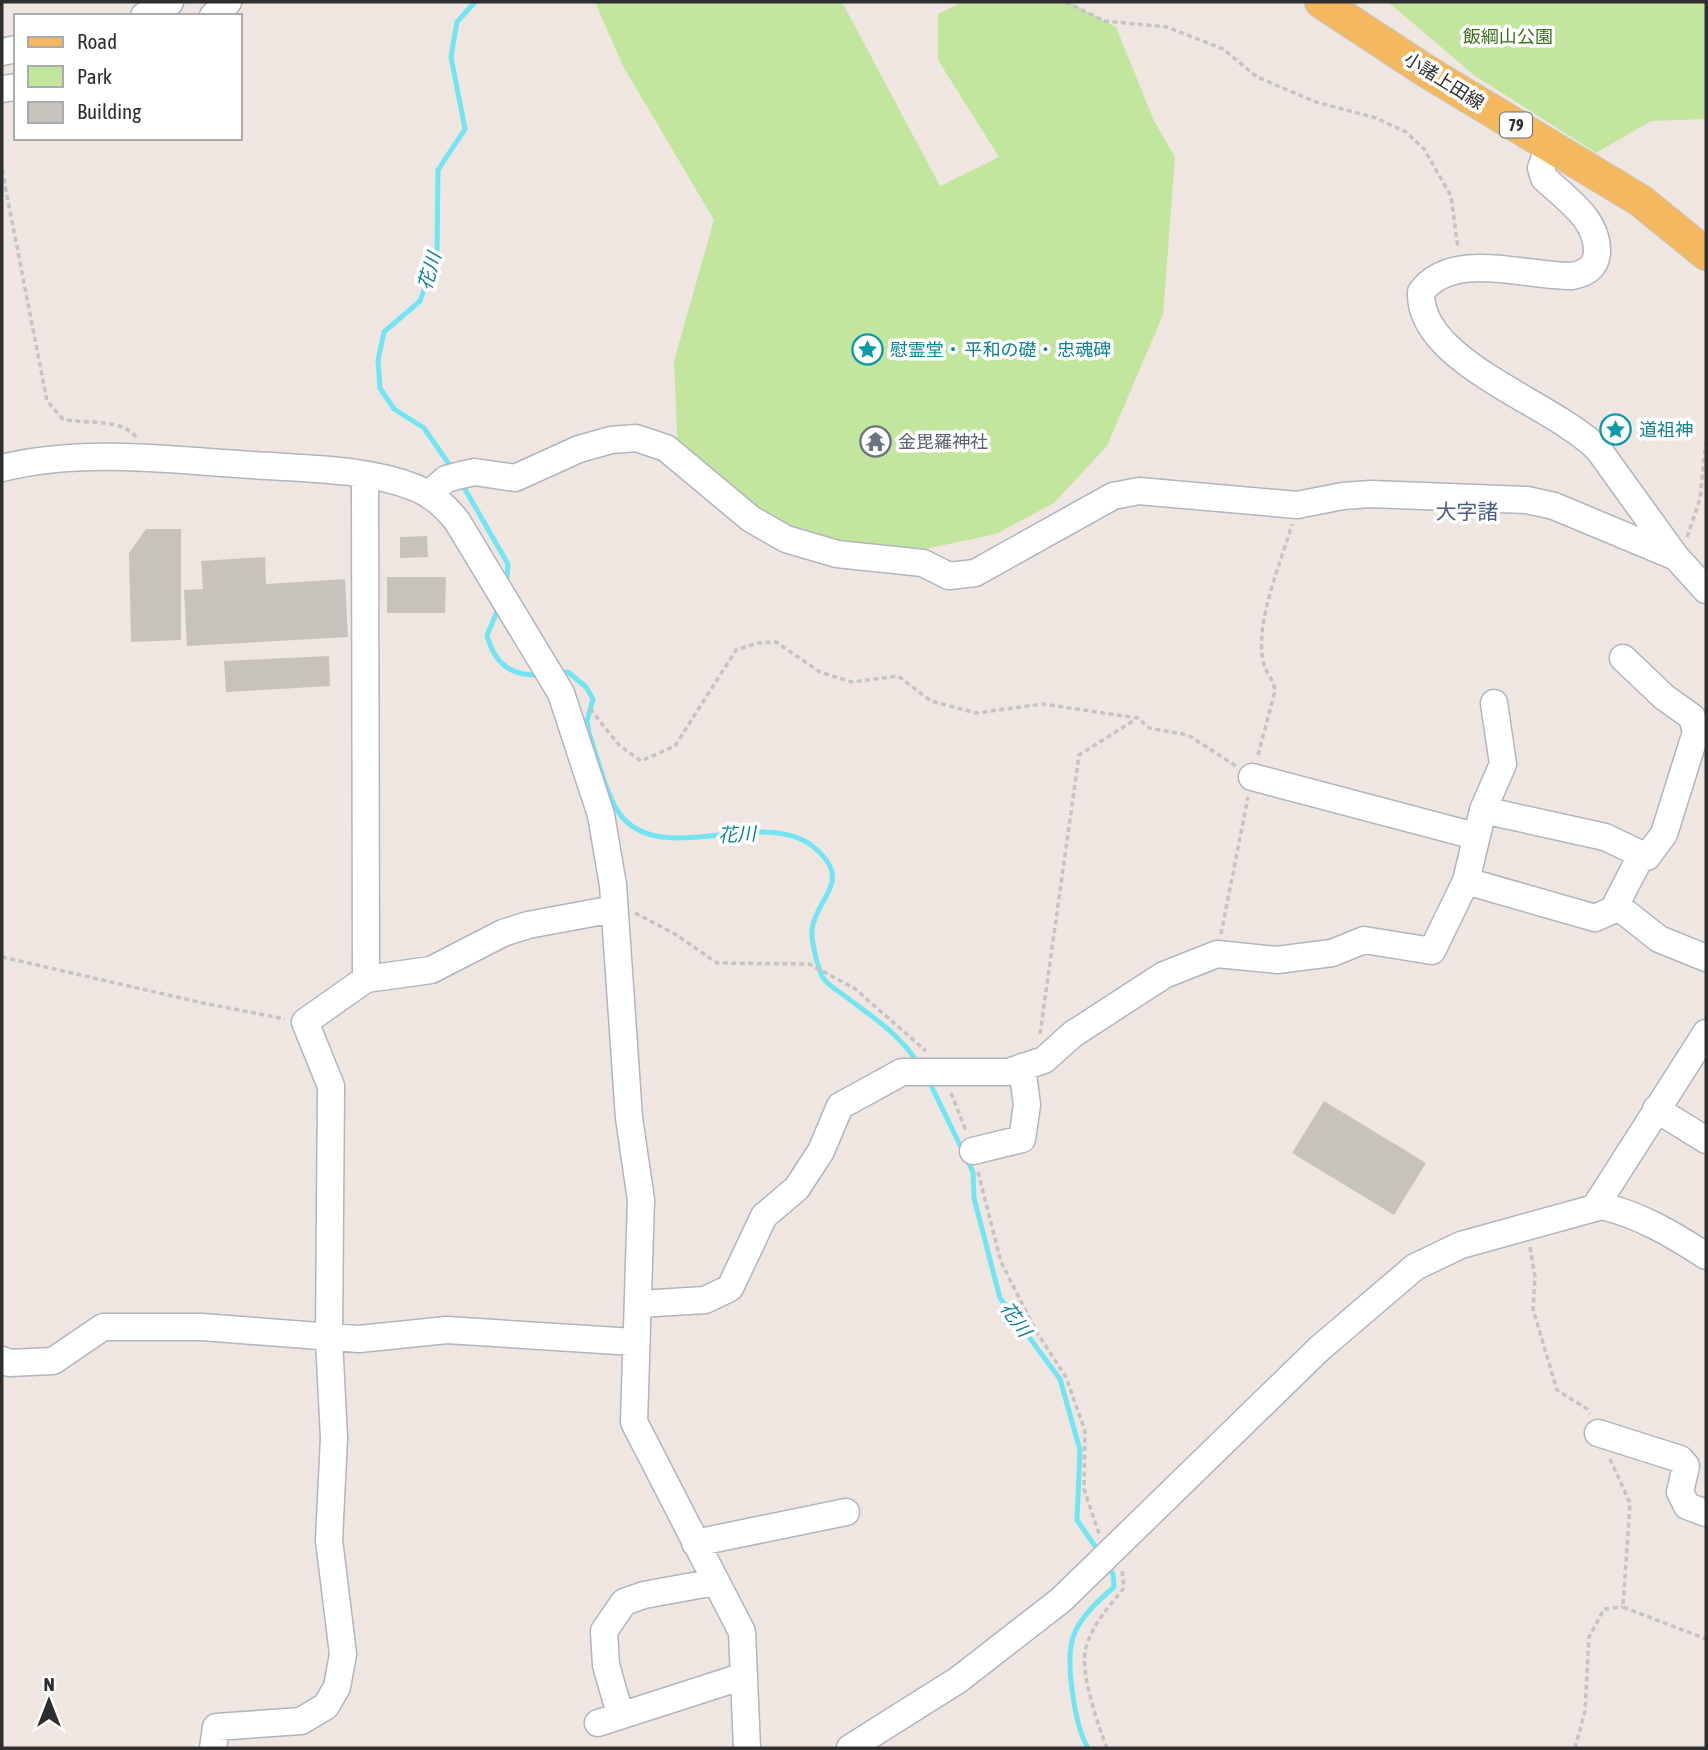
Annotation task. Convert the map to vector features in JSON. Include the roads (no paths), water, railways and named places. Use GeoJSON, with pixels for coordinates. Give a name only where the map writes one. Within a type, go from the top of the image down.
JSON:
{"type":"FeatureCollection","features":[{"type":"Feature","properties":{"kind":"main road","name":"小諸上田線"},"geometry":{"type":"LineString","coordinates":[[1321,2],[1426,71],[1663,216],[1706,254]]}},
{"type":"Feature","properties":{"kind":"street"},"geometry":{"type":"LineString","coordinates":[[148,14],[170,2]]}},
{"type":"Feature","properties":{"kind":"street"},"geometry":{"type":"LineString","coordinates":[[215,14],[228,2]]}},
{"type":"Feature","properties":{"kind":"street"},"geometry":{"type":"LineString","coordinates":[[1549,145],[1541,168],[1544,178],[1593,227],[1597,245],[1593,267],[1585,273],[1554,276],[1460,269],[1430,280],[1421,292],[1423,316],[1431,329],[1472,369],[1583,434],[1598,449],[1676,557],[1706,590]]}},
{"type":"Feature","properties":{"kind":"street"},"geometry":{"type":"LineString","coordinates":[[429,494],[446,479],[475,472],[515,478],[579,449],[611,440],[636,438],[666,447],[768,530],[837,554],[923,563],[948,576],[975,573],[1114,496],[1139,491],[1297,505],[1343,496],[1371,494],[1527,500],[1554,506],[1676,557]]}},
{"type":"Feature","properties":{"kind":"street"},"geometry":{"type":"LineString","coordinates":[[2,468],[51,460],[142,458],[365,475],[404,484],[429,494],[448,510],[474,544],[561,693],[601,816],[614,909],[629,1118],[641,1199],[639,1304],[634,1342],[634,1422],[742,1632],[747,1748]]}},
{"type":"Feature","properties":{"kind":"street"},"geometry":{"type":"LineString","coordinates":[[365,475],[366,979]]}},
{"type":"Feature","properties":{"kind":"street"},"geometry":{"type":"LineString","coordinates":[[1483,810],[1605,837],[1647,857],[1664,834],[1701,733],[1692,717],[1664,697],[1623,658]]}},
{"type":"Feature","properties":{"kind":"street"},"geometry":{"type":"LineString","coordinates":[[639,1304],[705,1300],[730,1288],[764,1216],[797,1188],[821,1151],[840,1106],[902,1072],[1007,1072],[1044,1060],[1073,1034],[1164,975],[1217,954],[1277,960],[1332,953],[1364,940],[1432,951],[1465,881],[1483,810],[1503,764],[1494,703]]}},
{"type":"Feature","properties":{"kind":"street"},"geometry":{"type":"LineString","coordinates":[[1252,777],[1475,836]]}},
{"type":"Feature","properties":{"kind":"street"},"geometry":{"type":"LineString","coordinates":[[1465,881],[1595,918],[1614,910],[1642,855]]}},
{"type":"Feature","properties":{"kind":"street"},"geometry":{"type":"LineString","coordinates":[[1616,905],[1659,939],[1706,958]]}},
{"type":"Feature","properties":{"kind":"street"},"geometry":{"type":"LineString","coordinates":[[213,1748],[216,1727],[300,1721],[326,1706],[337,1687],[343,1654],[330,1540],[334,1438],[329,1339],[331,1086],[305,1022],[366,979],[431,970],[503,933],[528,925],[614,909]]}},
{"type":"Feature","properties":{"kind":"street"},"geometry":{"type":"LineString","coordinates":[[1595,1207],[1706,1033]]}},
{"type":"Feature","properties":{"kind":"street"},"geometry":{"type":"LineString","coordinates":[[973,1151],[1022,1139],[1029,1065]]}},
{"type":"Feature","properties":{"kind":"street"},"geometry":{"type":"LineString","coordinates":[[1656,1108],[1706,1140]]}},
{"type":"Feature","properties":{"kind":"street"},"geometry":{"type":"LineString","coordinates":[[850,1748],[958,1680],[1061,1600],[1320,1348],[1415,1267],[1461,1245],[1595,1207],[1625,1211],[1675,1236],[1706,1256]]}},
{"type":"Feature","properties":{"kind":"street"},"geometry":{"type":"LineString","coordinates":[[2,1360],[9,1363],[53,1361],[103,1326],[202,1327],[329,1339],[359,1339],[447,1330],[634,1342]]}},
{"type":"Feature","properties":{"kind":"street"},"geometry":{"type":"LineString","coordinates":[[1598,1433],[1680,1459],[1686,1466],[1680,1492],[1687,1506],[1706,1513]]}},
{"type":"Feature","properties":{"kind":"street"},"geometry":{"type":"LineString","coordinates":[[695,1543],[846,1512]]}},
{"type":"Feature","properties":{"kind":"street"},"geometry":{"type":"LineString","coordinates":[[715,1581],[644,1595],[624,1602],[604,1631],[609,1719],[744,1676]]}},
{"type":"Feature","properties":{"kind":"waterway","name":"花川"},"geometry":{"type":"LineString","coordinates":[[453,470],[424,428],[394,409],[380,388],[378,360],[384,332],[420,301],[437,255],[438,170],[465,129],[451,57],[457,22],[475,2]]}},
{"type":"Feature","properties":{"kind":"waterway","name":"花川"},"geometry":{"type":"LineString","coordinates":[[462,484],[508,564],[506,588]]}},
{"type":"Feature","properties":{"kind":"waterway","name":"花川"},"geometry":{"type":"LineString","coordinates":[[499,607],[487,635],[494,654],[506,667],[514,671],[522,674],[542,674]]}},
{"type":"Feature","properties":{"kind":"waterway","name":"花川"},"geometry":{"type":"LineString","coordinates":[[559,673],[568,672],[586,687],[593,699],[587,721],[602,774],[619,813],[637,829],[660,837],[686,838],[769,832],[794,837],[816,849],[832,871],[830,889],[815,917],[812,929],[812,940],[822,976],[831,986],[888,1029],[919,1065]]}},
{"type":"Feature","properties":{"kind":"waterway","name":"花川"},"geometry":{"type":"LineString","coordinates":[[928,1079],[973,1172],[974,1198],[1000,1298],[1060,1379],[1080,1450],[1077,1520],[1099,1552]]}},
{"type":"Feature","properties":{"kind":"waterway","name":"花川"},"geometry":{"type":"LineString","coordinates":[[1088,1748],[1079,1725],[1073,1694],[1071,1648],[1080,1623],[1114,1587],[1113,1574],[1108,1566]]}},
{"type":"Feature","properties":{"kind":"place","name":"慰霊堂・ 平和の礎・ 忠魂碑"},"geometry":{"type":"Point","coordinates":[867,350]}},
{"type":"Feature","properties":{"kind":"place","name":"道祖神"},"geometry":{"type":"Point","coordinates":[1616,430]}},
{"type":"Feature","properties":{"kind":"place","name":"金毘羅神社"},"geometry":{"type":"Point","coordinates":[875,442]}},
{"type":"Feature","properties":{"kind":"district","name":"大字諸"},"geometry":{"type":"Point","coordinates":[1467,512]}},
{"type":"Feature","properties":{"kind":"park label","name":"飯綱山公園"},"geometry":{"type":"Point","coordinates":[1508,37]}}]}
